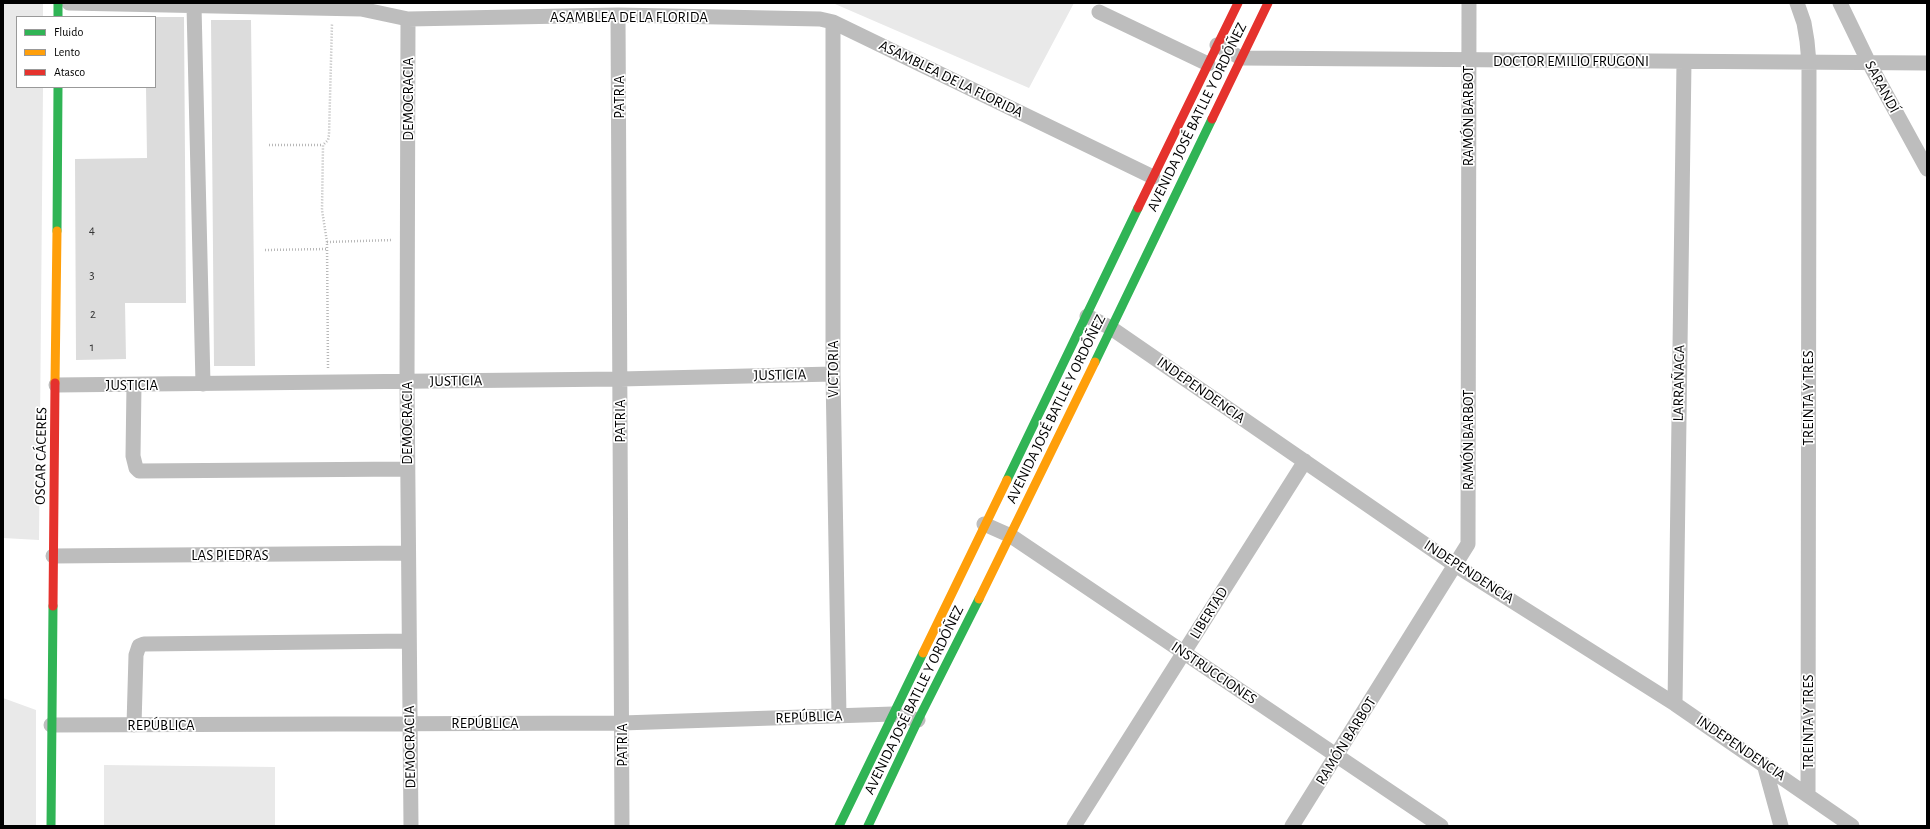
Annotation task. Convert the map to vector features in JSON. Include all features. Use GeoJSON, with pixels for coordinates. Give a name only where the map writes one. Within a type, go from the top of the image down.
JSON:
{"type":"FeatureCollection","features":[{"type":"Feature","properties":{"kind":"main road"},"geometry":{"type":"LineString","coordinates":[[58,3],[58,16]]}},
{"type":"Feature","properties":{"kind":"main road","name":"AVENIDA JOSÉ BATLLE Y ORDÓÑEZ"},"geometry":{"type":"LineString","coordinates":[[840,826],[984,524],[1087,316],[1238,3]]}},
{"type":"Feature","properties":{"kind":"main road","name":"AVENIDA JOSÉ BATLLE Y ORDÓÑEZ"},"geometry":{"type":"LineString","coordinates":[[868,826],[918,720],[1010,536],[1268,3]]}},
{"type":"Feature","properties":{"kind":"main road","name":"OSCAR CÁCERES"},"geometry":{"type":"LineString","coordinates":[[51,826],[58,88]]}},
{"type":"Feature","properties":{"kind":"street","name":"ASAMBLEA DE LA FLORIDA"},"geometry":{"type":"LineString","coordinates":[[69,3],[361,9],[408,19],[618,15],[820,19],[833,22],[1153,177]]}},
{"type":"Feature","properties":{"kind":"street","name":"RAMÓN BARBOT"},"geometry":{"type":"LineString","coordinates":[[1292,826],[1468,544],[1469,3]]}},
{"type":"Feature","properties":{"kind":"street","name":"TREINTA Y TRES"},"geometry":{"type":"LineString","coordinates":[[1797,3],[1808,41],[1808,795]]}},
{"type":"Feature","properties":{"kind":"street","name":"SARANDÍ"},"geometry":{"type":"LineString","coordinates":[[1840,3],[1869,63],[1927,170]]}},
{"type":"Feature","properties":{"kind":"street"},"geometry":{"type":"LineString","coordinates":[[194,6],[203,384]]}},
{"type":"Feature","properties":{"kind":"street"},"geometry":{"type":"LineString","coordinates":[[1099,12],[1208,64]]}},
{"type":"Feature","properties":{"kind":"street","name":"PATRIA"},"geometry":{"type":"LineString","coordinates":[[618,15],[622,826]]}},
{"type":"Feature","properties":{"kind":"street","name":"DEMOCRACIA"},"geometry":{"type":"LineString","coordinates":[[408,19],[407,469],[410,826]]}},
{"type":"Feature","properties":{"kind":"street","name":"VICTORIA"},"geometry":{"type":"LineString","coordinates":[[833,22],[833,374],[839,716]]}},
{"type":"Feature","properties":{"kind":"street","name":"DOCTOR EMILIO FRUGONI"},"geometry":{"type":"LineString","coordinates":[[1217,45],[1241,58],[1927,64]]}},
{"type":"Feature","properties":{"kind":"street","name":"LARRAÑAGA"},"geometry":{"type":"LineString","coordinates":[[1675,704],[1684,62]]}},
{"type":"Feature","properties":{"kind":"street","name":"INDEPENDENCIA"},"geometry":{"type":"LineString","coordinates":[[1087,316],[1111,328],[1455,565],[1675,704],[1852,826]]}},
{"type":"Feature","properties":{"kind":"street","name":"JUSTICIA"},"geometry":{"type":"LineString","coordinates":[[56,385],[620,379],[833,374]]}},
{"type":"Feature","properties":{"kind":"street"},"geometry":{"type":"LineString","coordinates":[[134,385],[133,456],[136,468],[139,471],[407,469]]}},
{"type":"Feature","properties":{"kind":"street","name":"LIBERTAD"},"geometry":{"type":"LineString","coordinates":[[1074,826],[1305,462]]}},
{"type":"Feature","properties":{"kind":"street","name":"INSTRUCCIONES"},"geometry":{"type":"LineString","coordinates":[[984,524],[1010,536],[1441,826]]}},
{"type":"Feature","properties":{"kind":"street","name":"LAS PIEDRAS"},"geometry":{"type":"LineString","coordinates":[[53,556],[408,554]]}},
{"type":"Feature","properties":{"kind":"street"},"geometry":{"type":"LineString","coordinates":[[134,725],[136,655],[139,646],[144,644],[409,641]]}},
{"type":"Feature","properties":{"kind":"street","name":"REPÚBLICA"},"geometry":{"type":"LineString","coordinates":[[51,725],[622,723],[893,714],[918,720]]}},
{"type":"Feature","properties":{"kind":"street"},"geometry":{"type":"LineString","coordinates":[[1764,764],[1781,826]]}},
{"type":"Feature","properties":{"kind":"path"},"geometry":{"type":"LineString","coordinates":[[269,145],[322,145],[326,143],[329,135],[332,8]]}},
{"type":"Feature","properties":{"kind":"path"},"geometry":{"type":"LineString","coordinates":[[322,145],[322,210],[327,242],[328,383]]}},
{"type":"Feature","properties":{"kind":"path"},"geometry":{"type":"LineString","coordinates":[[327,242],[408,240]]}},
{"type":"Feature","properties":{"kind":"path"},"geometry":{"type":"LineString","coordinates":[[265,250],[327,249]]}},
{"type":"Feature","properties":{"kind":"shaded area"},"geometry":{"type":"Polygon","coordinates":[[[3,3],[43,3],[43,16],[16,16],[16,88],[43,88],[39,540],[3,538],[3,3]]]}},
{"type":"Feature","properties":{"kind":"shaded area"},"geometry":{"type":"Polygon","coordinates":[[[796,3],[1074,3],[1029,88],[835,4],[796,3]]]}},
{"type":"Feature","properties":{"kind":"shaded area"},"geometry":{"type":"Polygon","coordinates":[[[3,698],[36,710],[36,826],[3,826],[3,698]]]}},
{"type":"Feature","properties":{"kind":"shaded area"},"geometry":{"type":"Polygon","coordinates":[[[104,765],[275,767],[275,826],[104,826],[104,765]]]}},
{"type":"Feature","properties":{"kind":"building"},"geometry":{"type":"Polygon","coordinates":[[[156,17],[184,17],[186,303],[125,303],[126,359],[76,360],[75,159],[147,158],[146,88],[156,88],[156,17]]]}},
{"type":"Feature","properties":{"kind":"building"},"geometry":{"type":"Polygon","coordinates":[[[211,20],[251,20],[255,366],[214,366],[211,20]]]}},
{"type":"Feature","properties":{"kind":"traffic: fast"},"geometry":{"type":"LineString","coordinates":[[58,3],[58,16]]}},
{"type":"Feature","properties":{"kind":"traffic: fast"},"geometry":{"type":"LineString","coordinates":[[57,231],[58,88]]}},
{"type":"Feature","properties":{"kind":"traffic: fast"},"geometry":{"type":"LineString","coordinates":[[1095,362],[1212,119]]}},
{"type":"Feature","properties":{"kind":"traffic: fast"},"geometry":{"type":"LineString","coordinates":[[1007,480],[1138,208]]}},
{"type":"Feature","properties":{"kind":"traffic: fast"},"geometry":{"type":"LineString","coordinates":[[868,826],[918,720],[979,599]]}},
{"type":"Feature","properties":{"kind":"traffic: fast"},"geometry":{"type":"LineString","coordinates":[[51,826],[53,606]]}},
{"type":"Feature","properties":{"kind":"traffic: fast"},"geometry":{"type":"LineString","coordinates":[[839,826],[923,653]]}},
{"type":"Feature","properties":{"kind":"traffic: slow"},"geometry":{"type":"LineString","coordinates":[[55,383],[57,231]]}},
{"type":"Feature","properties":{"kind":"traffic: slow"},"geometry":{"type":"LineString","coordinates":[[979,599],[1095,362]]}},
{"type":"Feature","properties":{"kind":"traffic: slow"},"geometry":{"type":"LineString","coordinates":[[923,653],[1007,480]]}},
{"type":"Feature","properties":{"kind":"traffic: jam"},"geometry":{"type":"LineString","coordinates":[[1138,208],[1238,3]]}},
{"type":"Feature","properties":{"kind":"traffic: jam"},"geometry":{"type":"LineString","coordinates":[[1212,119],[1268,3]]}},
{"type":"Feature","properties":{"kind":"traffic: jam"},"geometry":{"type":"LineString","coordinates":[[53,606],[55,383]]}}]}
